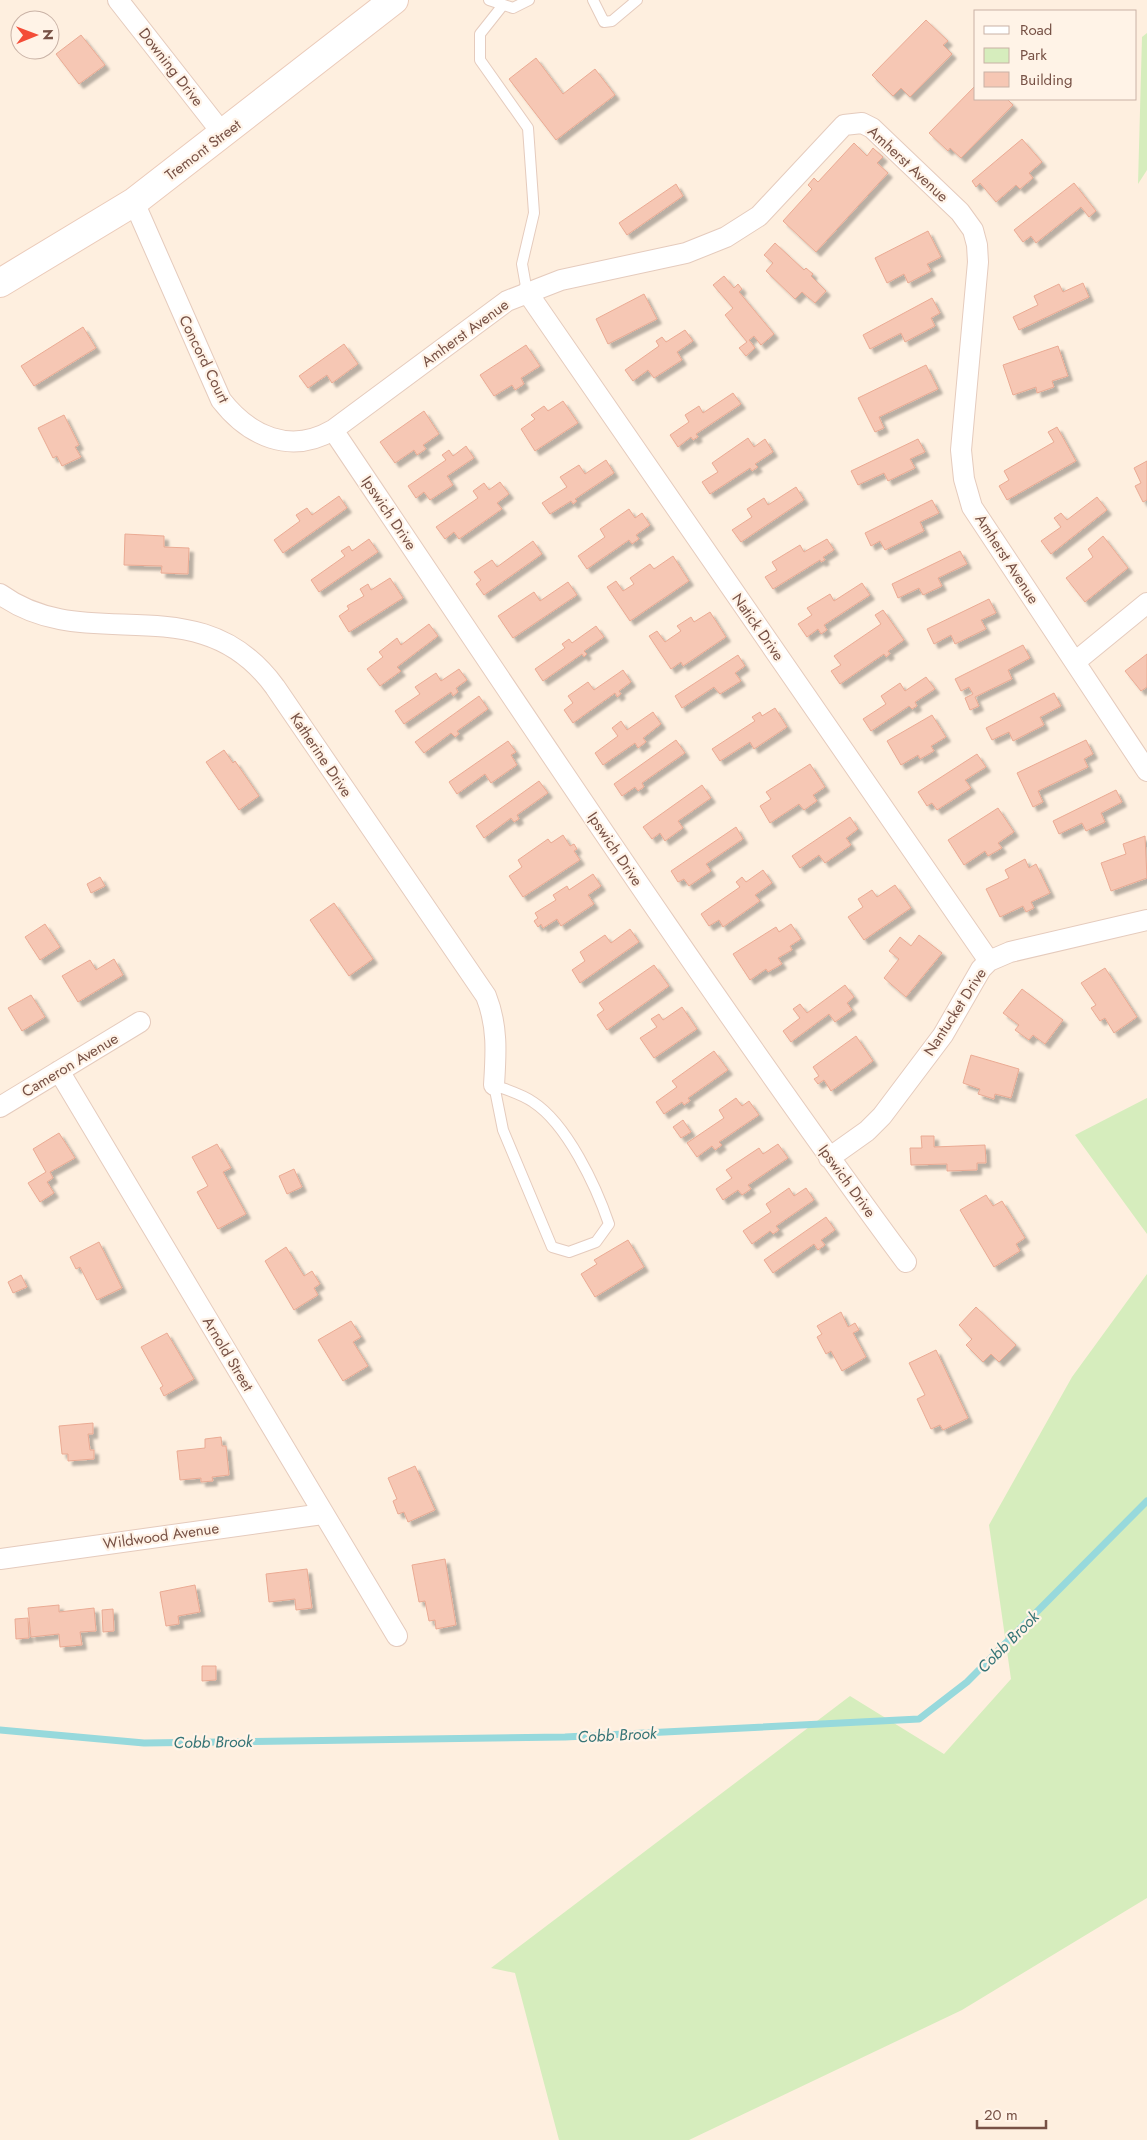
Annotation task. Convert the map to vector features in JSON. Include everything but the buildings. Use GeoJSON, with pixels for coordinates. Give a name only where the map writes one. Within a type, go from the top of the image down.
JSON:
{"type":"FeatureCollection","features":[{"type":"Feature","properties":{"kind":"main road","name":"Tremont Street"},"geometry":{"type":"LineString","coordinates":[[0,283],[134,202],[394,0]]}},
{"type":"Feature","properties":{"kind":"street","name":"Downing Drive"},"geometry":{"type":"LineString","coordinates":[[118,0],[223,134]]}},
{"type":"Feature","properties":{"kind":"street","name":"Amherst Avenue"},"geometry":{"type":"LineString","coordinates":[[333,430],[507,301],[561,280],[686,253],[726,237],[759,216],[844,125],[862,123],[872,128],[960,212],[972,230],[977,245],[978,270],[962,436],[964,479],[972,507],[1147,771]]}},
{"type":"Feature","properties":{"kind":"street","name":"Concord Court"},"geometry":{"type":"LineString","coordinates":[[134,202],[212,383],[232,414],[256,432],[280,440],[306,441],[333,430]]}},
{"type":"Feature","properties":{"kind":"street","name":"Natick Drive"},"geometry":{"type":"LineString","coordinates":[[527,292],[989,962]]}},
{"type":"Feature","properties":{"kind":"street","name":"Ipswich Drive"},"geometry":{"type":"LineString","coordinates":[[333,430],[638,882],[829,1158],[906,1262]]}},
{"type":"Feature","properties":{"kind":"street","name":"Katherine Drive"},"geometry":{"type":"LineString","coordinates":[[0,594],[22,607],[63,619],[170,627],[205,633],[238,648],[252,659],[275,688],[486,996],[493,1014],[496,1033],[494,1085]]}},
{"type":"Feature","properties":{"kind":"street"},"geometry":{"type":"LineString","coordinates":[[1075,662],[1147,603]]}},
{"type":"Feature","properties":{"kind":"street","name":"Nantucket Drive"},"geometry":{"type":"LineString","coordinates":[[829,1158],[867,1131],[889,1108],[943,1035],[974,979],[989,962],[1010,952],[1147,920]]}},
{"type":"Feature","properties":{"kind":"street","name":"Cameron Avenue"},"geometry":{"type":"LineString","coordinates":[[0,1107],[140,1022]]}},
{"type":"Feature","properties":{"kind":"street","name":"Arnold Street"},"geometry":{"type":"LineString","coordinates":[[59,1071],[322,1514],[397,1636]]}},
{"type":"Feature","properties":{"kind":"street","name":"Wildwood Avenue"},"geometry":{"type":"LineString","coordinates":[[0,1559],[322,1514]]}},
{"type":"Feature","properties":{"kind":"lane"},"geometry":{"type":"LineString","coordinates":[[489,0],[513,8],[529,0]]}},
{"type":"Feature","properties":{"kind":"lane"},"geometry":{"type":"LineString","coordinates":[[593,0],[604,22],[612,21],[637,0]]}},
{"type":"Feature","properties":{"kind":"lane"},"geometry":{"type":"LineString","coordinates":[[503,5],[480,34],[480,60],[528,128],[534,213],[522,264],[527,292]]}},
{"type":"Feature","properties":{"kind":"lane"},"geometry":{"type":"LineString","coordinates":[[494,1085],[532,1101],[554,1118],[598,1192],[609,1224],[596,1242],[569,1252],[552,1246],[503,1130],[494,1085]]}},
{"type":"Feature","properties":{"kind":"green space"},"geometry":{"type":"Polygon","coordinates":[[[1147,33],[1147,170],[1138,184],[1142,37],[1147,33]]]}},
{"type":"Feature","properties":{"kind":"green space"},"geometry":{"type":"Polygon","coordinates":[[[1147,1098],[1147,1234],[1075,1135],[1147,1098]]]}},
{"type":"Feature","properties":{"kind":"green space"},"geometry":{"type":"Polygon","coordinates":[[[1147,1274],[1147,1898],[962,2010],[689,2140],[559,2140],[515,1973],[491,1968],[850,1696],[944,1754],[1011,1679],[989,1525],[1072,1377],[1147,1274]]]}},
{"type":"Feature","properties":{"kind":"waterway","name":"Cobb Brook"},"geometry":{"type":"LineString","coordinates":[[0,1730],[144,1743],[565,1737],[919,1719],[967,1682],[1147,1501]]}}]}
